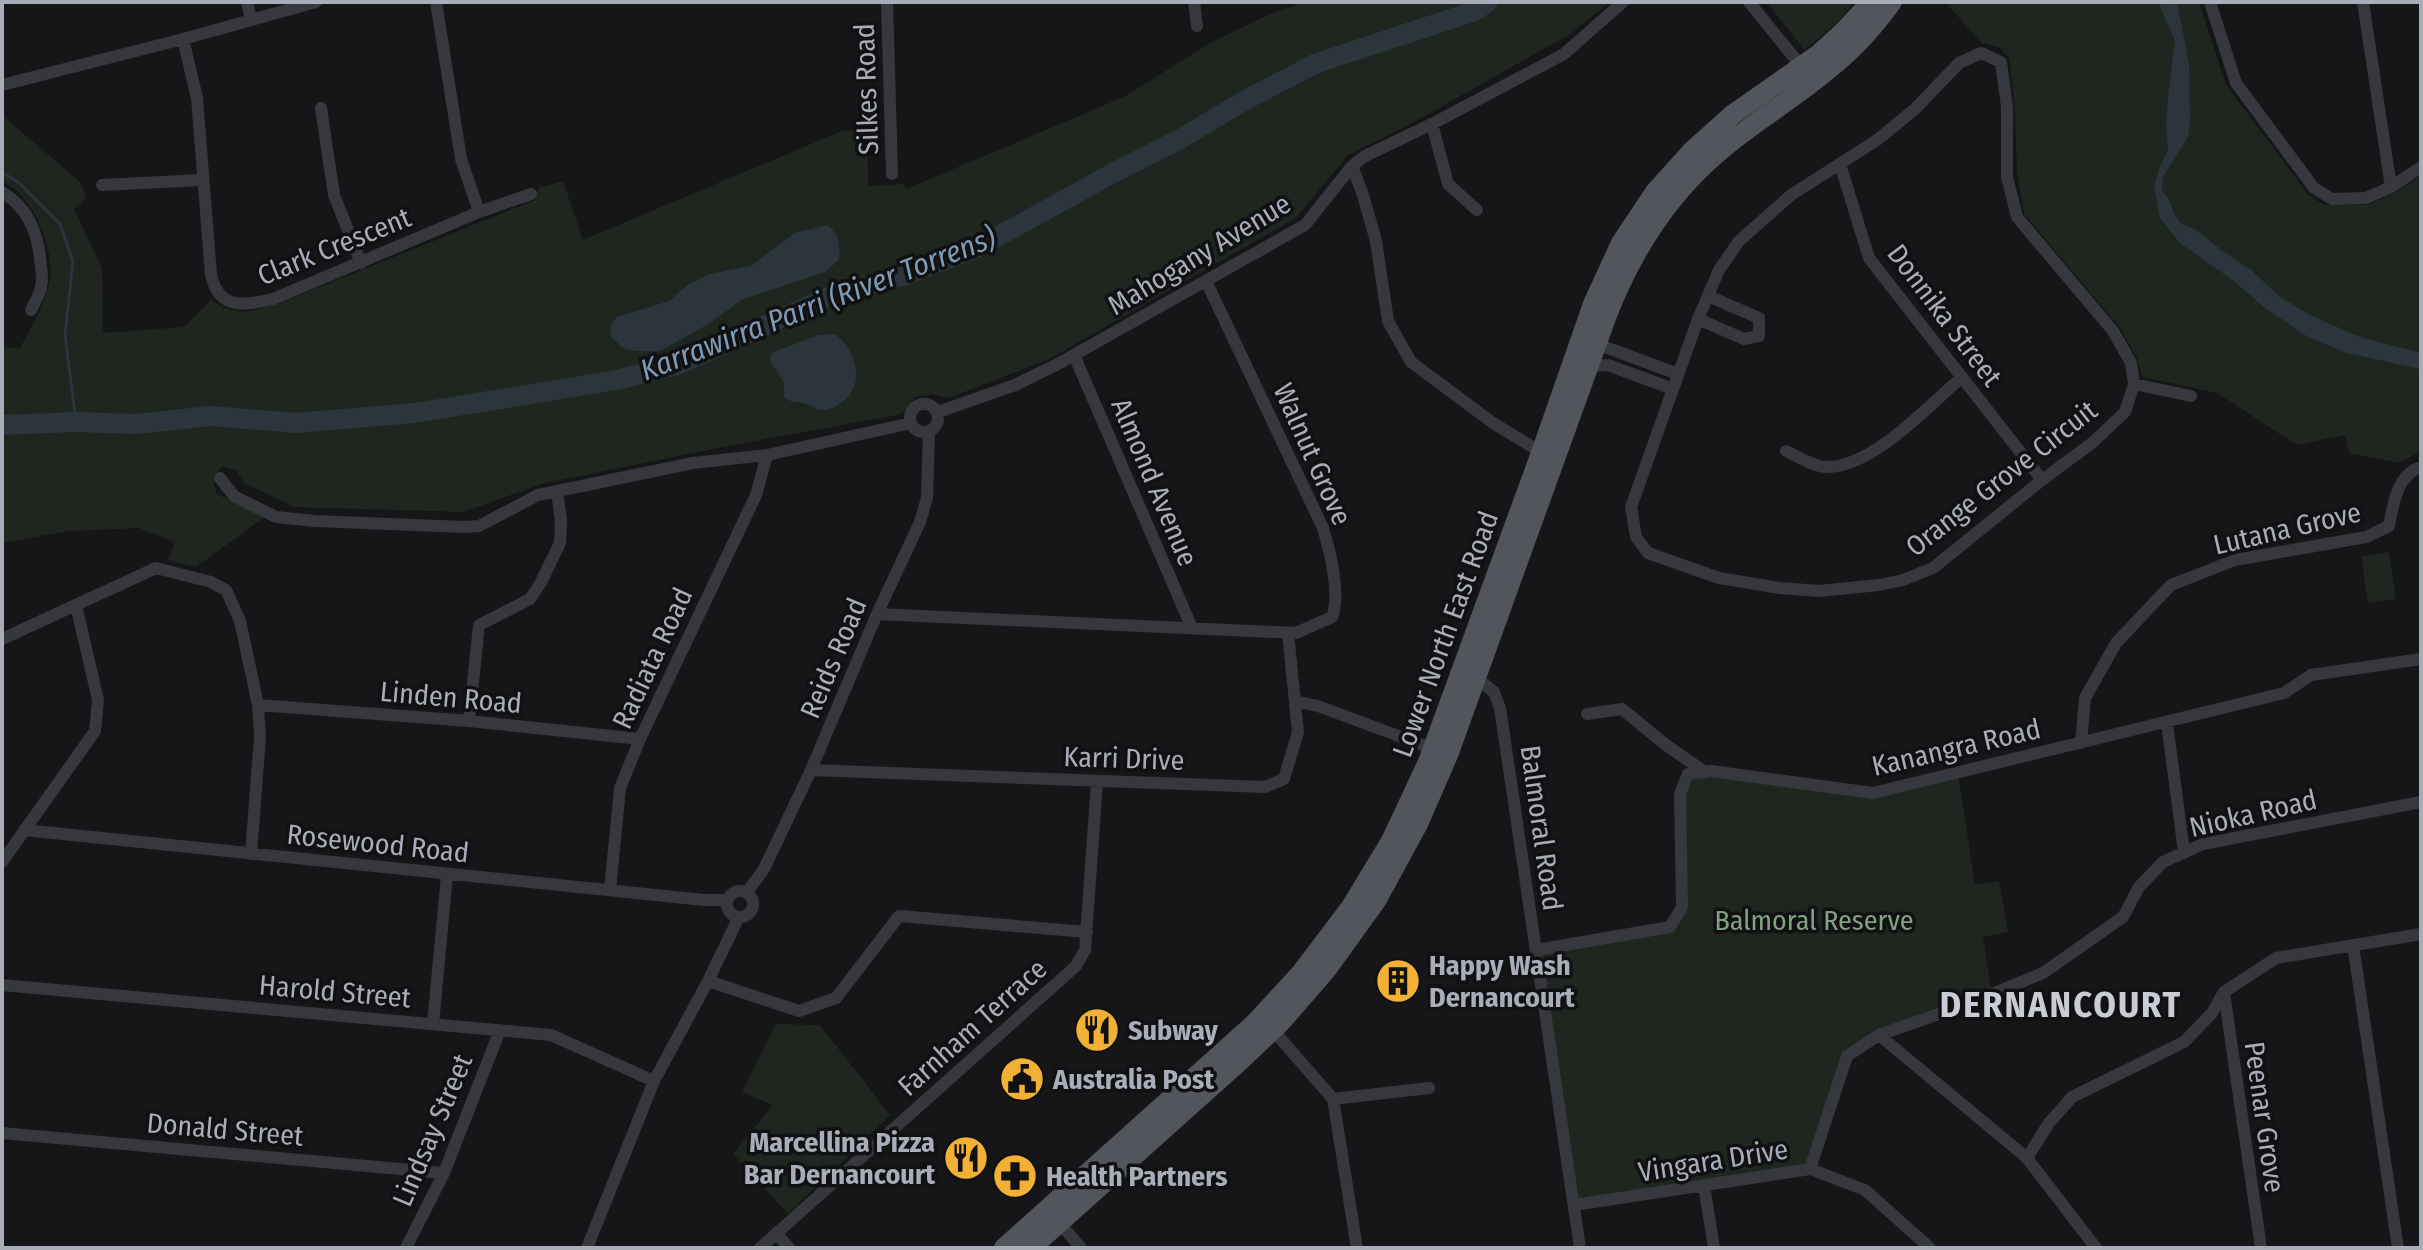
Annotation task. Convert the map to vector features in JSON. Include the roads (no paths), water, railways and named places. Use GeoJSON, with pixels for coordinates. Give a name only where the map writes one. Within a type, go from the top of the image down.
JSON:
{"type":"FeatureCollection","features":[{"type":"Feature","properties":{"kind":"main road","name":"Lower North East Road"},"geometry":{"type":"LineString","coordinates":[[1583,358],[1597,344],[1626,271],[1649,231],[1676,195],[1721,149],[1807,75],[1871,2]]}},
{"type":"Feature","properties":{"kind":"main road","name":"Lower North East Road"},"geometry":{"type":"LineString","coordinates":[[1004,1248],[1054,1216],[1273,1030],[1327,969],[1376,901],[1418,824],[1440,752],[1583,358],[1606,271],[1630,228],[1655,192],[1718,127],[1857,43],[1892,2]]}},
{"type":"Feature","properties":{"kind":"main road","name":"Lower North East Road"},"geometry":{"type":"LineString","coordinates":[[1031,1248],[1054,1216],[1233,1044],[1301,973],[1374,871],[1440,752]]}},
{"type":"Feature","properties":{"kind":"street"},"geometry":{"type":"LineString","coordinates":[[247,2],[251,19]]}},
{"type":"Feature","properties":{"kind":"street"},"geometry":{"type":"LineString","coordinates":[[2,85],[316,2]]}},
{"type":"Feature","properties":{"kind":"street"},"geometry":{"type":"LineString","coordinates":[[436,2],[461,159],[479,212]]}},
{"type":"Feature","properties":{"kind":"street","name":"Silkes Road"},"geometry":{"type":"LineString","coordinates":[[887,2],[892,174]]}},
{"type":"Feature","properties":{"kind":"street"},"geometry":{"type":"LineString","coordinates":[[1194,2],[1197,26]]}},
{"type":"Feature","properties":{"kind":"street","name":"Mahogany Avenue"},"geometry":{"type":"LineString","coordinates":[[938,412],[1015,385],[1074,355],[1305,225],[1352,166],[1365,156],[1564,54],[1623,2]]}},
{"type":"Feature","properties":{"kind":"street"},"geometry":{"type":"LineString","coordinates":[[1749,2],[1807,75]]}},
{"type":"Feature","properties":{"kind":"street"},"geometry":{"type":"LineString","coordinates":[[2210,2],[2236,83],[2314,188],[2332,199],[2366,198],[2391,187],[2421,167]]}},
{"type":"Feature","properties":{"kind":"street"},"geometry":{"type":"LineString","coordinates":[[2363,2],[2391,187]]}},
{"type":"Feature","properties":{"kind":"street","name":"Clark Crescent"},"geometry":{"type":"LineString","coordinates":[[183,39],[197,98],[211,275],[219,296],[228,302],[256,303],[273,299],[479,212],[531,194]]}},
{"type":"Feature","properties":{"kind":"street","name":"Orange Grove Circuit"},"geometry":{"type":"LineString","coordinates":[[1981,53],[2001,62],[2007,107],[2007,177],[2017,217],[2113,331],[2131,363],[2134,384],[2125,412],[2092,443],[1933,568],[1903,580],[1819,591],[1780,588],[1719,578],[1648,553],[1636,537],[1631,507],[1698,319],[1719,270],[1739,241],[1791,195],[1840,164],[1877,140],[1915,109],[1959,63],[1981,53]]}},
{"type":"Feature","properties":{"kind":"street"},"geometry":{"type":"LineString","coordinates":[[321,108],[334,195],[361,263]]}},
{"type":"Feature","properties":{"kind":"street"},"geometry":{"type":"LineString","coordinates":[[1432,124],[1448,184],[1477,210]]}},
{"type":"Feature","properties":{"kind":"street","name":"Donnika Street"},"geometry":{"type":"LineString","coordinates":[[1840,164],[1869,258],[2042,480]]}},
{"type":"Feature","properties":{"kind":"street"},"geometry":{"type":"LineString","coordinates":[[1352,166],[1376,241],[1388,321],[1411,362],[1493,423],[1548,456]]}},
{"type":"Feature","properties":{"kind":"street"},"geometry":{"type":"LineString","coordinates":[[102,185],[202,180]]}},
{"type":"Feature","properties":{"kind":"street"},"geometry":{"type":"LineString","coordinates":[[2,192],[26,212],[37,240],[41,287],[31,310]]}},
{"type":"Feature","properties":{"kind":"street","name":"Walnut Grove"},"geometry":{"type":"LineString","coordinates":[[1206,281],[1314,506],[1327,540],[1336,608],[1332,617],[1292,633]]}},
{"type":"Feature","properties":{"kind":"street"},"geometry":{"type":"LineString","coordinates":[[1698,319],[1744,339],[1759,336],[1759,318],[1708,296]]}},
{"type":"Feature","properties":{"kind":"street"},"geometry":{"type":"LineString","coordinates":[[1597,344],[1678,374]]}},
{"type":"Feature","properties":{"kind":"street","name":"Almond Avenue"},"geometry":{"type":"LineString","coordinates":[[1074,355],[1192,628]]}},
{"type":"Feature","properties":{"kind":"street"},"geometry":{"type":"LineString","coordinates":[[1583,358],[1673,389]]}},
{"type":"Feature","properties":{"kind":"street"},"geometry":{"type":"LineString","coordinates":[[1786,451],[1825,467],[1857,461],[1882,446],[1961,378]]}},
{"type":"Feature","properties":{"kind":"street"},"geometry":{"type":"LineString","coordinates":[[2134,384],[2191,396]]}},
{"type":"Feature","properties":{"kind":"street"},"geometry":{"type":"LineString","coordinates":[[920,404],[929,404],[938,412],[938,422],[929,431],[920,432],[911,423],[913,410],[920,404]]}},
{"type":"Feature","properties":{"kind":"street"},"geometry":{"type":"LineString","coordinates":[[220,478],[234,496],[276,517],[479,526],[538,495],[693,463],[767,455],[911,423]]}},
{"type":"Feature","properties":{"kind":"street","name":"Reids Road"},"geometry":{"type":"LineString","coordinates":[[747,892],[764,869],[811,770],[920,522],[927,498],[929,431]]}},
{"type":"Feature","properties":{"kind":"street","name":"Radiata Road"},"geometry":{"type":"LineString","coordinates":[[610,890],[620,788],[640,739],[756,495],[767,455]]}},
{"type":"Feature","properties":{"kind":"street","name":"Lutana Grove"},"geometry":{"type":"LineString","coordinates":[[2081,743],[2085,698],[2116,643],[2171,585],[2235,560],[2366,537],[2389,526],[2396,493],[2412,470],[2421,467]]}},
{"type":"Feature","properties":{"kind":"street"},"geometry":{"type":"LineString","coordinates":[[469,721],[479,625],[530,599],[540,584],[560,543],[557,492]]}},
{"type":"Feature","properties":{"kind":"street"},"geometry":{"type":"LineString","coordinates":[[2,639],[156,568],[211,582],[226,590],[240,621],[258,705],[260,737],[251,854]]}},
{"type":"Feature","properties":{"kind":"street"},"geometry":{"type":"LineString","coordinates":[[2,862],[95,731],[98,700],[76,605]]}},
{"type":"Feature","properties":{"kind":"street"},"geometry":{"type":"LineString","coordinates":[[877,614],[1292,633]]}},
{"type":"Feature","properties":{"kind":"street","name":"Karri Drive"},"geometry":{"type":"LineString","coordinates":[[811,770],[1265,787],[1284,779],[1298,732],[1292,633]]}},
{"type":"Feature","properties":{"kind":"street","name":"Kanangra Road"},"geometry":{"type":"LineString","coordinates":[[1705,772],[1873,793],[2284,693],[2311,675],[2421,659]]}},
{"type":"Feature","properties":{"kind":"street","name":"Balmoral Road"},"geometry":{"type":"LineString","coordinates":[[1470,674],[1494,692],[1500,708],[1580,1248]]}},
{"type":"Feature","properties":{"kind":"street"},"geometry":{"type":"LineString","coordinates":[[1295,701],[1318,706],[1440,752]]}},
{"type":"Feature","properties":{"kind":"street","name":"Linden Road"},"geometry":{"type":"LineString","coordinates":[[258,705],[469,721],[640,739]]}},
{"type":"Feature","properties":{"kind":"street"},"geometry":{"type":"LineString","coordinates":[[1587,714],[1622,709],[1705,772]]}},
{"type":"Feature","properties":{"kind":"street"},"geometry":{"type":"LineString","coordinates":[[2167,723],[2184,852]]}},
{"type":"Feature","properties":{"kind":"street"},"geometry":{"type":"LineString","coordinates":[[1536,950],[1670,927],[1682,907],[1680,794],[1688,774],[1705,772]]}},
{"type":"Feature","properties":{"kind":"street","name":"Farnham Terrace"},"geometry":{"type":"LineString","coordinates":[[760,1248],[1076,966],[1085,950],[1097,782]]}},
{"type":"Feature","properties":{"kind":"street","name":"Nioka Road"},"geometry":{"type":"LineString","coordinates":[[1810,1169],[1847,1056],[1879,1035],[2043,973],[2123,917],[2139,887],[2163,862],[2203,844],[2421,802]]}},
{"type":"Feature","properties":{"kind":"street","name":"Rosewood Road"},"geometry":{"type":"LineString","coordinates":[[24,830],[447,875],[727,900]]}},
{"type":"Feature","properties":{"kind":"street"},"geometry":{"type":"LineString","coordinates":[[433,1024],[447,875]]}},
{"type":"Feature","properties":{"kind":"street"},"geometry":{"type":"LineString","coordinates":[[735,891],[747,892],[752,899],[751,910],[745,916],[736,916],[729,912],[727,900],[735,891]]}},
{"type":"Feature","properties":{"kind":"street"},"geometry":{"type":"LineString","coordinates":[[587,1248],[654,1081],[708,981],[736,923],[736,916]]}},
{"type":"Feature","properties":{"kind":"street"},"geometry":{"type":"LineString","coordinates":[[708,981],[799,1011],[836,998],[899,916],[1087,932]]}},
{"type":"Feature","properties":{"kind":"street"},"geometry":{"type":"LineString","coordinates":[[2027,1158],[2049,1123],[2072,1097],[2184,1042],[2212,1013],[2224,992],[2276,958],[2421,934]]}},
{"type":"Feature","properties":{"kind":"street"},"geometry":{"type":"LineString","coordinates":[[2353,945],[2398,1248]]}},
{"type":"Feature","properties":{"kind":"street","name":"Harold Street"},"geometry":{"type":"LineString","coordinates":[[2,985],[551,1035],[654,1081]]}},
{"type":"Feature","properties":{"kind":"street","name":"Peenar Grove"},"geometry":{"type":"LineString","coordinates":[[2224,992],[2261,1248]]}},
{"type":"Feature","properties":{"kind":"street","name":"Lindsay Street"},"geometry":{"type":"LineString","coordinates":[[406,1248],[444,1173],[500,1030]]}},
{"type":"Feature","properties":{"kind":"street"},"geometry":{"type":"LineString","coordinates":[[1273,1030],[1333,1099],[1357,1248]]}},
{"type":"Feature","properties":{"kind":"street"},"geometry":{"type":"LineString","coordinates":[[1879,1035],[2027,1158],[2096,1248]]}},
{"type":"Feature","properties":{"kind":"street"},"geometry":{"type":"LineString","coordinates":[[1333,1099],[1429,1088]]}},
{"type":"Feature","properties":{"kind":"street","name":"Donald Street"},"geometry":{"type":"LineString","coordinates":[[2,1133],[444,1173]]}},
{"type":"Feature","properties":{"kind":"street","name":"Vingara Drive"},"geometry":{"type":"LineString","coordinates":[[1574,1205],[1810,1169],[1865,1190],[1930,1248]]}},
{"type":"Feature","properties":{"kind":"street"},"geometry":{"type":"LineString","coordinates":[[1704,1185],[1714,1248]]}},
{"type":"Feature","properties":{"kind":"street"},"geometry":{"type":"LineString","coordinates":[[1054,1216],[1081,1248]]}},
{"type":"Feature","properties":{"kind":"street"},"geometry":{"type":"LineString","coordinates":[[776,1233],[789,1248]]}},
{"type":"Feature","properties":{"kind":"waterway","name":"Karrawirra Parri (River Torrens)"},"geometry":{"type":"LineString","coordinates":[[2,425],[76,422],[137,424],[210,416],[296,423],[415,413],[617,380],[680,364],[828,297],[906,275],[977,248],[1317,63],[1475,11],[1488,2]]}},
{"type":"Feature","properties":{"kind":"waterway"},"geometry":{"type":"LineString","coordinates":[[2,172],[19,183],[60,224],[73,261],[65,335],[76,422]]}},
{"type":"Feature","properties":{"kind":"place","name":"Happy Wash Dernancourt"},"geometry":{"type":"Point","coordinates":[1398,981]}},
{"type":"Feature","properties":{"kind":"place","name":"Subway"},"geometry":{"type":"Point","coordinates":[1097,1030]}},
{"type":"Feature","properties":{"kind":"place","name":"Australia Post"},"geometry":{"type":"Point","coordinates":[1022,1079]}},
{"type":"Feature","properties":{"kind":"place","name":"Marcellina Pizza Bar Dernancourt"},"geometry":{"type":"Point","coordinates":[966,1158]}},
{"type":"Feature","properties":{"kind":"place","name":"Health Partners"},"geometry":{"type":"Point","coordinates":[1015,1176]}},
{"type":"Feature","properties":{"kind":"district","name":"DERNANCOURT"},"geometry":{"type":"Point","coordinates":[2061,1004]}},
{"type":"Feature","properties":{"kind":"park label","name":"Balmoral Reserve"},"geometry":{"type":"Point","coordinates":[1814,920]}}]}
